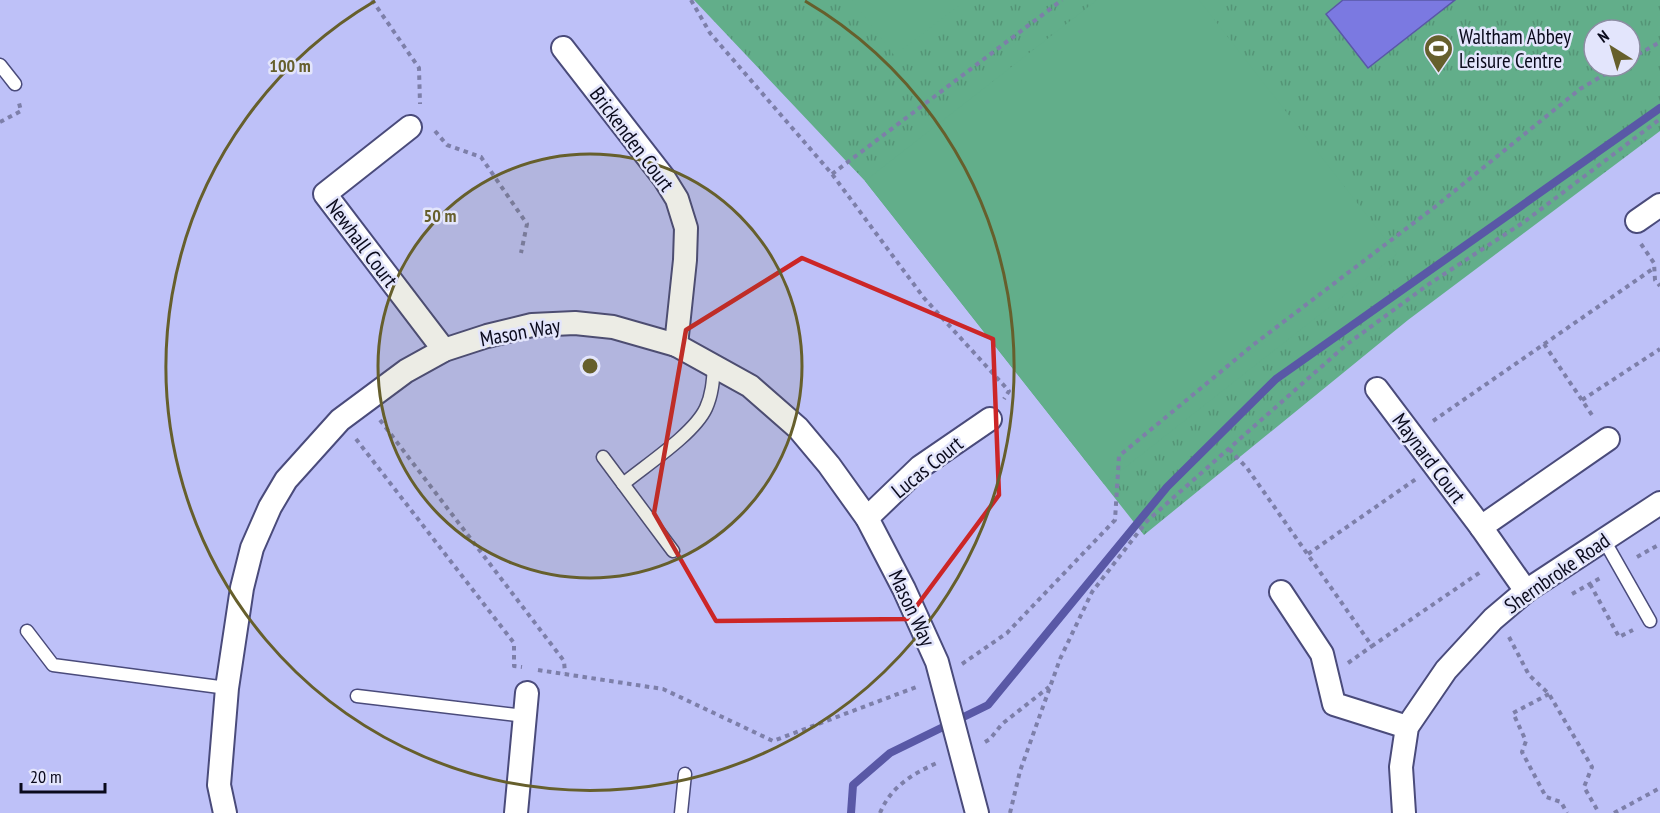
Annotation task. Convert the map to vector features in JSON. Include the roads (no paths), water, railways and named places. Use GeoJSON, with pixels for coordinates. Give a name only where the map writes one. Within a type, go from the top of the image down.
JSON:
{"type":"FeatureCollection","features":[{"type":"Feature","properties":{"kind":"street","name":"Brickenden Court"},"geometry":{"type":"LineString","coordinates":[[563,48],[664,178],[676,199],[686,228],[676,345]]}},
{"type":"Feature","properties":{"kind":"street","name":"Newhall Court"},"geometry":{"type":"LineString","coordinates":[[415,119],[325,194],[444,350]]}},
{"type":"Feature","properties":{"kind":"street"},"geometry":{"type":"LineString","coordinates":[[1637,221],[1660,205]]}},
{"type":"Feature","properties":{"kind":"street","name":"Mason Way"},"geometry":{"type":"LineString","coordinates":[[225,813],[219,785],[227,688],[242,588],[252,548],[270,507],[286,480],[340,420],[406,371],[444,350],[532,325],[575,322],[613,327],[676,345],[750,386],[798,428],[829,465],[867,518],[904,589],[937,662],[936,687],[965,763],[977,813]]}},
{"type":"Feature","properties":{"kind":"street","name":"Maynard Court"},"geometry":{"type":"LineString","coordinates":[[1377,389],[1526,591]]}},
{"type":"Feature","properties":{"kind":"street","name":"Lucas Court"},"geometry":{"type":"LineString","coordinates":[[867,518],[920,467],[990,419]]}},
{"type":"Feature","properties":{"kind":"street"},"geometry":{"type":"LineString","coordinates":[[1481,527],[1608,439]]}},
{"type":"Feature","properties":{"kind":"street","name":"Shernbroke Road"},"geometry":{"type":"LineString","coordinates":[[1404,813],[1401,767],[1407,727],[1446,670],[1498,615],[1526,591],[1660,503]]}},
{"type":"Feature","properties":{"kind":"street"},"geometry":{"type":"LineString","coordinates":[[1281,592],[1322,654],[1334,704],[1407,727]]}},
{"type":"Feature","properties":{"kind":"street"},"geometry":{"type":"LineString","coordinates":[[516,813],[527,693]]}},
{"type":"Feature","properties":{"kind":"lane"},"geometry":{"type":"LineString","coordinates":[[0,65],[15,84]]}},
{"type":"Feature","properties":{"kind":"lane"},"geometry":{"type":"LineString","coordinates":[[623,484],[689,431],[706,409],[712,391],[714,367]]}},
{"type":"Feature","properties":{"kind":"lane"},"geometry":{"type":"LineString","coordinates":[[603,457],[673,551]]}},
{"type":"Feature","properties":{"kind":"lane"},"geometry":{"type":"LineString","coordinates":[[1604,540],[1650,621]]}},
{"type":"Feature","properties":{"kind":"lane"},"geometry":{"type":"LineString","coordinates":[[27,631],[53,664],[227,688]]}},
{"type":"Feature","properties":{"kind":"lane"},"geometry":{"type":"LineString","coordinates":[[357,696],[525,716]]}},
{"type":"Feature","properties":{"kind":"lane"},"geometry":{"type":"LineString","coordinates":[[681,813],[686,774]]}},
{"type":"Feature","properties":{"kind":"waterway"},"geometry":{"type":"LineString","coordinates":[[851,813],[853,785],[890,753],[988,705],[1167,487],[1276,379],[1660,108]]}},
{"type":"Feature","properties":{"kind":"place","name":"Waltham Abbey Leisure Centre"},"geometry":{"type":"Point","coordinates":[1438,74]}}]}
